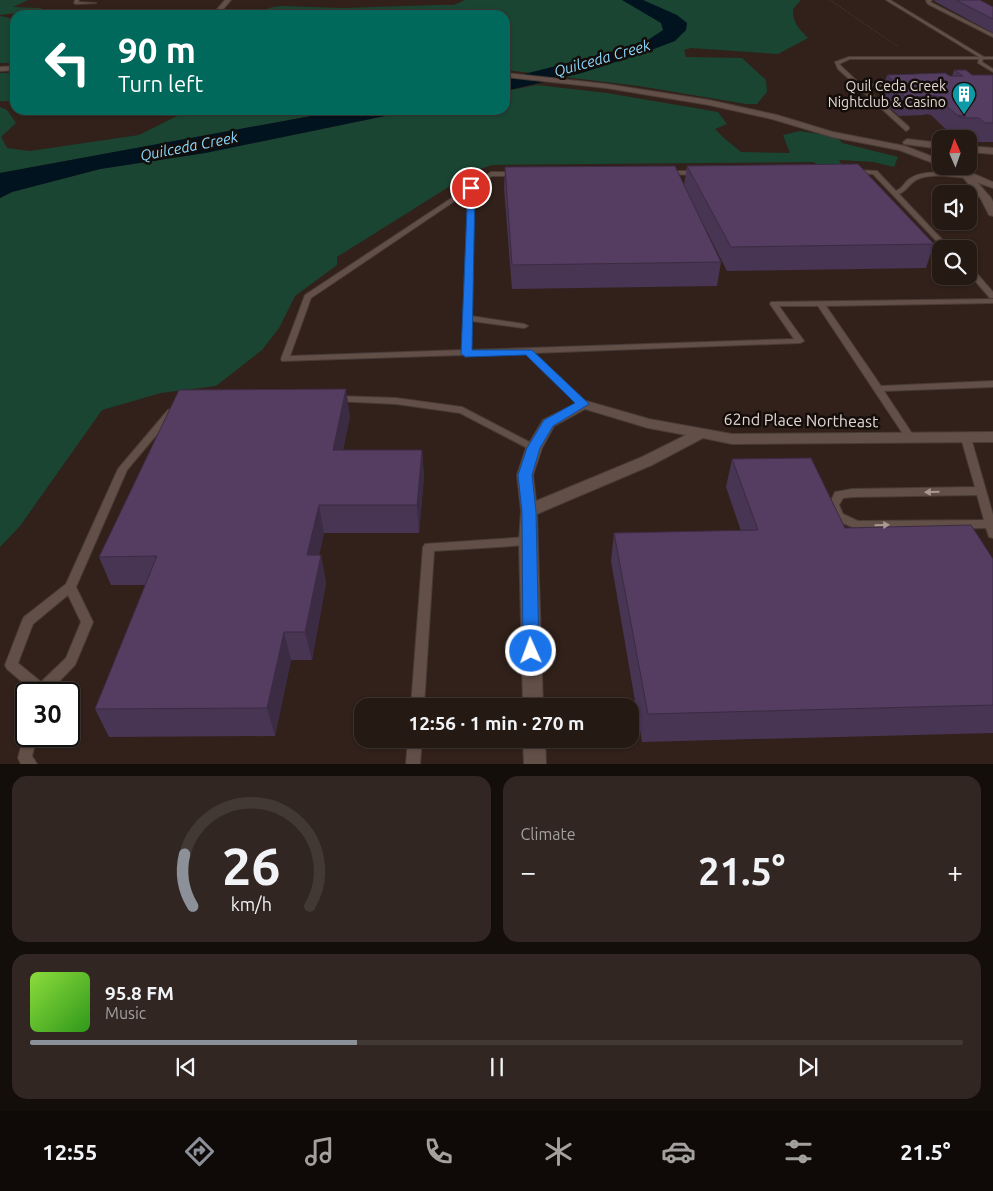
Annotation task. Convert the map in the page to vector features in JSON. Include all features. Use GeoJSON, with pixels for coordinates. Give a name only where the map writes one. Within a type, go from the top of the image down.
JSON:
{"type":"FeatureCollection","features":[{"type":"Feature","properties":{"kind":"street"},"geometry":{"type":"LineString","coordinates":[[219,10],[228,0]]}},
{"type":"Feature","properties":{"kind":"street"},"geometry":{"type":"LineString","coordinates":[[510,76],[646,93],[932,145]]}},
{"type":"Feature","properties":{"kind":"street"},"geometry":{"type":"LineString","coordinates":[[774,117],[830,133],[914,151],[932,159]]}},
{"type":"Feature","properties":{"kind":"street"},"geometry":{"type":"LineString","coordinates":[[978,150],[993,151]]}},
{"type":"Feature","properties":{"kind":"street"},"geometry":{"type":"LineString","coordinates":[[967,176],[993,185]]}},
{"type":"Feature","properties":{"kind":"street"},"geometry":{"type":"LineString","coordinates":[[967,176],[986,198],[993,213]]}},
{"type":"Feature","properties":{"kind":"street"},"geometry":{"type":"LineString","coordinates":[[533,698],[528,541],[529,512],[525,475],[534,448],[548,423],[583,404]]}},
{"type":"Feature","properties":{"kind":"street","name":"62nd Place Northeast"},"geometry":{"type":"LineString","coordinates":[[583,404],[648,423],[732,439],[993,437]]}},
{"type":"Feature","properties":{"kind":"street"},"geometry":{"type":"LineString","coordinates":[[529,512],[648,461],[702,433]]}},
{"type":"Feature","properties":{"kind":"street"},"geometry":{"type":"LineString","coordinates":[[534,748],[535,764]]}},
{"type":"Feature","properties":{"kind":"lane"},"geometry":{"type":"LineString","coordinates":[[77,0],[76,3],[94,3]]}},
{"type":"Feature","properties":{"kind":"lane"},"geometry":{"type":"LineString","coordinates":[[888,0],[982,57]]}},
{"type":"Feature","properties":{"kind":"lane"},"geometry":{"type":"LineString","coordinates":[[930,0],[928,1],[929,3],[985,34],[993,36]]}},
{"type":"Feature","properties":{"kind":"lane"},"geometry":{"type":"LineString","coordinates":[[906,129],[840,68],[838,62],[840,60],[849,58],[913,57],[993,58]]}},
{"type":"Feature","properties":{"kind":"lane"},"geometry":{"type":"LineString","coordinates":[[982,57],[980,62],[993,71]]}},
{"type":"Feature","properties":{"kind":"lane"},"geometry":{"type":"LineString","coordinates":[[859,85],[902,84]]}},
{"type":"Feature","properties":{"kind":"lane"},"geometry":{"type":"LineString","coordinates":[[846,172],[875,172],[940,240]]}},
{"type":"Feature","properties":{"kind":"lane"},"geometry":{"type":"LineString","coordinates":[[659,173],[708,173]]}},
{"type":"Feature","properties":{"kind":"lane"},"geometry":{"type":"LineString","coordinates":[[521,174],[492,174],[308,297],[285,359],[800,341],[774,304],[993,301]]}},
{"type":"Feature","properties":{"kind":"lane"},"geometry":{"type":"LineString","coordinates":[[896,193],[905,190],[913,179],[921,176],[967,176]]}},
{"type":"Feature","properties":{"kind":"lane"},"geometry":{"type":"LineString","coordinates":[[466,354],[471,188]]}},
{"type":"Feature","properties":{"kind":"lane"},"geometry":{"type":"LineString","coordinates":[[977,279],[993,296]]}},
{"type":"Feature","properties":{"kind":"lane"},"geometry":{"type":"LineString","coordinates":[[820,303],[910,438]]}},
{"type":"Feature","properties":{"kind":"lane"},"geometry":{"type":"LineString","coordinates":[[467,318],[524,326]]}},
{"type":"Feature","properties":{"kind":"lane"},"geometry":{"type":"LineString","coordinates":[[528,352],[583,404]]}},
{"type":"Feature","properties":{"kind":"lane"},"geometry":{"type":"LineString","coordinates":[[878,390],[993,384]]}},
{"type":"Feature","properties":{"kind":"lane"},"geometry":{"type":"LineString","coordinates":[[326,399],[396,400],[462,410],[534,448]]}},
{"type":"Feature","properties":{"kind":"lane"},"geometry":{"type":"LineString","coordinates":[[29,682],[11,666],[28,621],[70,587],[123,469],[173,410],[181,408]]}},
{"type":"Feature","properties":{"kind":"lane"},"geometry":{"type":"LineString","coordinates":[[966,438],[992,529],[857,525],[839,517],[834,505],[839,495],[852,493],[981,491]]}},
{"type":"Feature","properties":{"kind":"lane"},"geometry":{"type":"LineString","coordinates":[[418,698],[429,547],[528,541]]}},
{"type":"Feature","properties":{"kind":"lane"},"geometry":{"type":"LineString","coordinates":[[51,682],[71,662],[87,622],[70,587]]}},
{"type":"Feature","properties":{"kind":"lane"},"geometry":{"type":"LineString","coordinates":[[28,747],[25,758],[30,764]]}},
{"type":"Feature","properties":{"kind":"lane"},"geometry":{"type":"LineString","coordinates":[[413,764],[414,748]]}},
{"type":"Feature","properties":{"kind":"path"},"geometry":{"type":"LineString","coordinates":[[830,0],[913,57]]}},
{"type":"Feature","properties":{"kind":"green space"},"geometry":{"type":"Polygon","coordinates":[[[0,0],[28,0],[13,7],[41,8],[42,10],[10,10],[10,14],[0,15],[0,0]]]}},
{"type":"Feature","properties":{"kind":"green space"},"geometry":{"type":"Polygon","coordinates":[[[465,0],[801,0],[793,9],[794,18],[799,28],[808,38],[778,54],[691,48],[684,50],[686,57],[742,58],[766,80],[767,92],[757,104],[746,104],[639,86],[510,71],[510,10],[269,10],[268,8],[281,6],[341,8],[454,5],[465,0]]]}},
{"type":"Feature","properties":{"kind":"green space"},"geometry":{"type":"Polygon","coordinates":[[[0,16],[10,18],[10,63],[0,63],[0,16]]]}},
{"type":"Feature","properties":{"kind":"green space"},"geometry":{"type":"Polygon","coordinates":[[[0,73],[10,73],[10,101],[0,101],[0,73]]]}},
{"type":"Feature","properties":{"kind":"green space"},"geometry":{"type":"Polygon","coordinates":[[[537,85],[607,93],[718,112],[727,124],[715,129],[741,152],[790,153],[783,135],[800,131],[837,137],[842,143],[898,157],[894,167],[873,162],[839,160],[844,168],[823,168],[813,162],[492,165],[474,171],[337,257],[337,265],[295,296],[279,328],[262,350],[216,386],[161,393],[102,410],[20,526],[0,547],[0,198],[12,192],[100,169],[205,153],[390,115],[510,115],[510,90],[537,85]]]}},
{"type":"Feature","properties":{"kind":"green space"},"geometry":{"type":"Polygon","coordinates":[[[0,107],[7,110],[16,123],[1,137],[7,148],[30,151],[139,135],[179,115],[317,115],[0,173],[0,107]]]}},
{"type":"Feature","properties":{"kind":"water","name":"Quilceda Creek"},"geometry":{"type":"Polygon","coordinates":[[[622,0],[643,0],[677,15],[687,23],[686,30],[675,41],[646,52],[582,73],[510,90],[510,78],[614,51],[648,40],[663,30],[661,23],[622,0]]]}},
{"type":"Feature","properties":{"kind":"water","name":"Quilceda Creek"},"geometry":{"type":"Polygon","coordinates":[[[317,115],[390,115],[205,153],[100,169],[12,192],[0,198],[0,173],[317,115]]]}},
{"type":"Feature","properties":{"kind":"building"},"geometry":{"type":"Polygon","coordinates":[[[956,0],[980,0],[993,7],[993,19],[956,0]]]}},
{"type":"Feature","properties":{"kind":"building"},"geometry":{"type":"Polygon","coordinates":[[[954,70],[966,70],[972,75],[993,75],[993,123],[985,123],[979,118],[962,118],[958,116],[966,116],[957,115],[936,97],[942,97],[929,95],[931,96],[905,97],[886,82],[895,82],[887,75],[945,73],[950,76],[963,76],[954,70]]]}},
{"type":"Feature","properties":{"kind":"building"},"geometry":{"type":"Polygon","coordinates":[[[858,164],[932,244],[731,247],[687,166],[858,164]]]}},
{"type":"Feature","properties":{"kind":"building"},"geometry":{"type":"Polygon","coordinates":[[[675,166],[721,262],[512,265],[505,167],[675,166]]]}},
{"type":"Feature","properties":{"kind":"building"},"geometry":{"type":"Polygon","coordinates":[[[346,389],[333,450],[422,450],[417,505],[319,505],[307,555],[321,555],[305,632],[284,632],[267,708],[95,709],[157,556],[99,557],[179,390],[346,389]]]}},
{"type":"Feature","properties":{"kind":"building"},"geometry":{"type":"Polygon","coordinates":[[[811,458],[845,528],[971,525],[993,559],[993,705],[648,714],[614,533],[758,530],[732,459],[811,458]]]}},
{"type":"Feature","properties":{"kind":"place","name":"Quil Ceda Creek Nightclub & Casino"},"geometry":{"type":"Point","coordinates":[964,115]}},
{"type":"Feature","properties":{"kind":"route"},"geometry":{"type":"LineString","coordinates":[[471,188],[466,354],[528,352],[583,404],[548,423],[534,448],[525,475],[529,512],[531,651]]}}]}
